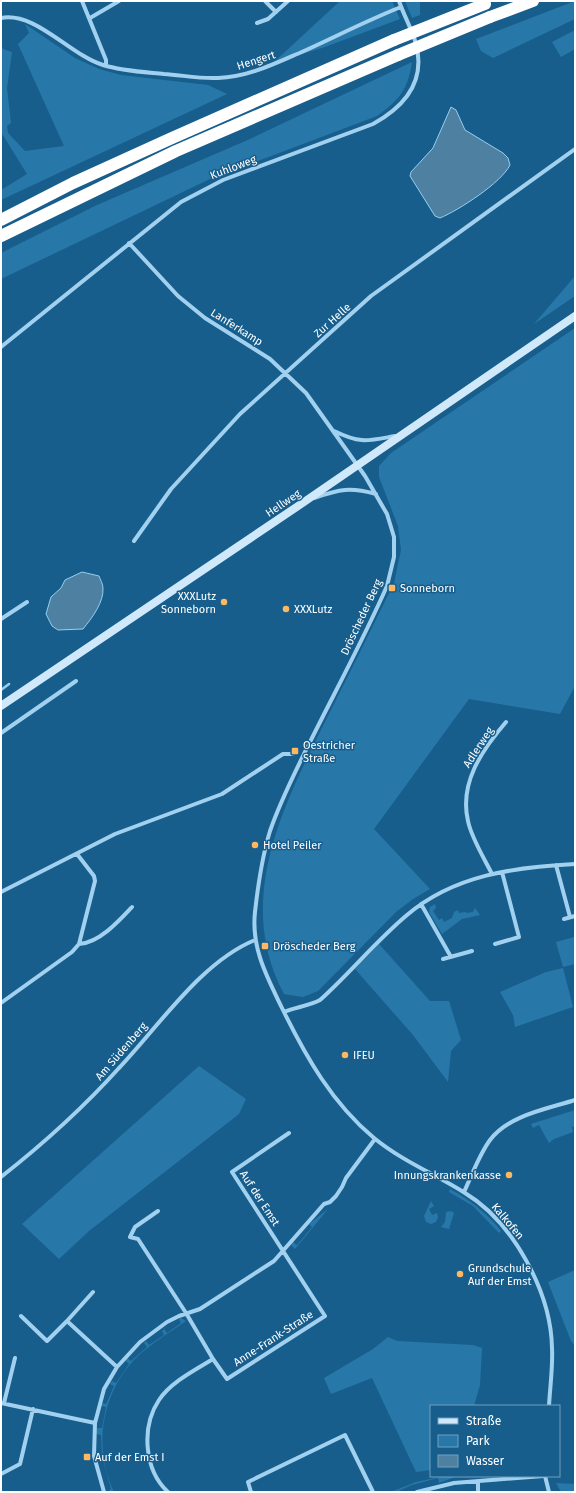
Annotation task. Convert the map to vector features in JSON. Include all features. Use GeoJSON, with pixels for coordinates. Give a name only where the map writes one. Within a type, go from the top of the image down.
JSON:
{"type":"FeatureCollection","features":[{"type":"Feature","properties":{"kind":"highway"},"geometry":{"type":"LineString","coordinates":[[1,236],[176,151],[398,55],[533,1]]}},
{"type":"Feature","properties":{"kind":"highway"},"geometry":{"type":"LineString","coordinates":[[1,220],[150,148],[394,40],[489,2]]}},
{"type":"Feature","properties":{"kind":"street"},"geometry":{"type":"LineString","coordinates":[[82,1],[106,60],[106,66]]}},
{"type":"Feature","properties":{"kind":"street"},"geometry":{"type":"LineString","coordinates":[[90,18],[119,1]]}},
{"type":"Feature","properties":{"kind":"street"},"geometry":{"type":"LineString","coordinates":[[265,1],[276,12]]}},
{"type":"Feature","properties":{"kind":"street"},"geometry":{"type":"LineString","coordinates":[[257,24],[268,19],[288,1]]}},
{"type":"Feature","properties":{"kind":"street","name":"Kuhloweg"},"geometry":{"type":"LineString","coordinates":[[1,347],[181,202],[222,180],[373,124],[389,116],[401,105],[414,86],[417,72],[418,60],[416,45],[399,1]]}},
{"type":"Feature","properties":{"kind":"street","name":"Hengert"},"geometry":{"type":"LineString","coordinates":[[1,18],[18,18],[32,22],[80,54],[106,66],[120,69],[218,78],[251,74],[371,19],[401,7]]}},
{"type":"Feature","properties":{"kind":"street","name":"Zur Helle"},"geometry":{"type":"LineString","coordinates":[[134,541],[171,489],[240,414],[372,296],[575,149]]}},
{"type":"Feature","properties":{"kind":"street","name":"Lanferkamp"},"geometry":{"type":"LineString","coordinates":[[129,243],[178,296],[205,318],[270,359],[306,393],[357,465]]}},
{"type":"Feature","properties":{"kind":"street","name":"Hellweg"},"geometry":{"type":"LineString","coordinates":[[1,706],[304,502],[575,316]]}},
{"type":"Feature","properties":{"kind":"street","name":"Lanferkamp"},"geometry":{"type":"LineString","coordinates":[[333,430],[352,440],[364,441],[400,436]]}},
{"type":"Feature","properties":{"kind":"street","name":"Dröscheder Berg"},"geometry":{"type":"LineString","coordinates":[[255,940],[255,915],[258,884],[270,832],[279,808],[382,596],[392,572],[394,537],[387,514],[357,465]]}},
{"type":"Feature","properties":{"kind":"street"},"geometry":{"type":"LineString","coordinates":[[304,502],[338,490],[349,488],[376,494]]}},
{"type":"Feature","properties":{"kind":"street"},"geometry":{"type":"LineString","coordinates":[[1,619],[27,602]]}},
{"type":"Feature","properties":{"kind":"street"},"geometry":{"type":"LineString","coordinates":[[1,733],[76,681]]}},
{"type":"Feature","properties":{"kind":"street","name":"Adlerweg"},"geometry":{"type":"LineString","coordinates":[[492,874],[468,822],[466,804],[467,786],[471,774],[495,735],[506,722]]}},
{"type":"Feature","properties":{"kind":"street"},"geometry":{"type":"LineString","coordinates":[[1,892],[114,834],[222,794],[283,754],[293,754]]}},
{"type":"Feature","properties":{"kind":"street"},"geometry":{"type":"LineString","coordinates":[[1,1003],[72,952],[79,944],[95,881],[94,876],[76,854]]}},
{"type":"Feature","properties":{"kind":"street"},"geometry":{"type":"LineString","coordinates":[[255,940],[263,967],[284,1012],[299,1006],[312,1004],[320,1000],[407,915],[421,904],[453,886],[502,872],[575,864]]}},
{"type":"Feature","properties":{"kind":"street"},"geometry":{"type":"LineString","coordinates":[[556,865],[570,917]]}},
{"type":"Feature","properties":{"kind":"street"},"geometry":{"type":"LineString","coordinates":[[495,944],[519,937],[502,872]]}},
{"type":"Feature","properties":{"kind":"street"},"geometry":{"type":"LineString","coordinates":[[421,904],[451,957]]}},
{"type":"Feature","properties":{"kind":"street"},"geometry":{"type":"LineString","coordinates":[[79,944],[87,944],[96,939],[132,907]]}},
{"type":"Feature","properties":{"kind":"street"},"geometry":{"type":"LineString","coordinates":[[564,919],[575,916]]}},
{"type":"Feature","properties":{"kind":"street","name":"Am Südenberg"},"geometry":{"type":"LineString","coordinates":[[1,1177],[59,1129],[84,1105],[121,1066],[161,1020],[214,966],[239,946],[255,940]]}},
{"type":"Feature","properties":{"kind":"street"},"geometry":{"type":"LineString","coordinates":[[443,959],[472,951]]}},
{"type":"Feature","properties":{"kind":"street","name":"Kalkofen"},"geometry":{"type":"LineString","coordinates":[[284,1012],[314,1068],[330,1092],[376,1139],[405,1160],[464,1192],[490,1212],[507,1232],[520,1251],[542,1294],[550,1324],[552,1346],[548,1405]]}},
{"type":"Feature","properties":{"kind":"street"},"geometry":{"type":"LineString","coordinates":[[464,1192],[488,1144],[503,1127],[524,1117],[575,1100]]}},
{"type":"Feature","properties":{"kind":"street","name":"Auf der Emst"},"geometry":{"type":"LineString","coordinates":[[283,1251],[232,1172],[289,1133]]}},
{"type":"Feature","properties":{"kind":"street"},"geometry":{"type":"LineString","coordinates":[[104,1492],[94,1456],[95,1423],[104,1389],[117,1367],[140,1342],[167,1322],[186,1313],[200,1309],[274,1261],[324,1204],[330,1202],[336,1196],[346,1178],[376,1139]]}},
{"type":"Feature","properties":{"kind":"street"},"geometry":{"type":"LineString","coordinates":[[158,1211],[135,1227],[130,1237],[138,1238],[186,1313]]}},
{"type":"Feature","properties":{"kind":"street","name":"Anne-Frank-Straße"},"geometry":{"type":"LineString","coordinates":[[186,1313],[213,1359],[228,1378],[324,1316],[283,1251]]}},
{"type":"Feature","properties":{"kind":"street"},"geometry":{"type":"LineString","coordinates":[[21,1316],[47,1341],[93,1292]]}},
{"type":"Feature","properties":{"kind":"street"},"geometry":{"type":"LineString","coordinates":[[67,1321],[117,1367]]}},
{"type":"Feature","properties":{"kind":"street"},"geometry":{"type":"LineString","coordinates":[[15,1358],[3,1403],[95,1423]]}},
{"type":"Feature","properties":{"kind":"street"},"geometry":{"type":"LineString","coordinates":[[168,1492],[156,1478],[149,1458],[148,1442],[150,1422],[159,1400],[173,1385],[213,1359]]}},
{"type":"Feature","properties":{"kind":"street"},"geometry":{"type":"LineString","coordinates":[[1,1474],[20,1464],[33,1409]]}},
{"type":"Feature","properties":{"kind":"street"},"geometry":{"type":"LineString","coordinates":[[251,1492],[248,1482],[346,1435],[373,1492]]}},
{"type":"Feature","properties":{"kind":"street"},"geometry":{"type":"LineString","coordinates":[[418,1492],[454,1483],[533,1477]]}},
{"type":"Feature","properties":{"kind":"street"},"geometry":{"type":"LineString","coordinates":[[544,1477],[549,1492]]}},
{"type":"Feature","properties":{"kind":"street"},"geometry":{"type":"LineString","coordinates":[[478,1482],[478,1492]]}},
{"type":"Feature","properties":{"kind":"green space"},"geometry":{"type":"Polygon","coordinates":[[[340,1],[392,1],[400,19],[325,47],[273,63],[340,1]]]}},
{"type":"Feature","properties":{"kind":"green space"},"geometry":{"type":"Polygon","coordinates":[[[405,1],[420,1],[420,15],[412,18],[405,1]]]}},
{"type":"Feature","properties":{"kind":"green space"},"geometry":{"type":"Polygon","coordinates":[[[575,1],[575,19],[493,58],[481,51],[476,39],[575,1]]]}},
{"type":"Feature","properties":{"kind":"green space"},"geometry":{"type":"Polygon","coordinates":[[[25,24],[75,58],[99,69],[121,75],[208,85],[227,94],[1,200],[1,190],[27,174],[1,132],[1,44],[3,49],[12,52],[7,88],[11,123],[7,126],[8,133],[25,151],[64,146],[18,44],[29,33],[25,24]]]}},
{"type":"Feature","properties":{"kind":"green space"},"geometry":{"type":"Polygon","coordinates":[[[575,30],[575,49],[561,57],[552,42],[575,30]]]}},
{"type":"Feature","properties":{"kind":"green space"},"geometry":{"type":"Polygon","coordinates":[[[412,62],[408,80],[401,94],[391,105],[377,116],[210,179],[1,279],[1,253],[97,205],[250,139],[412,62]]]}},
{"type":"Feature","properties":{"kind":"green space"},"geometry":{"type":"Polygon","coordinates":[[[575,276],[575,296],[534,324],[575,276]]]}},
{"type":"Feature","properties":{"kind":"green space"},"geometry":{"type":"Polygon","coordinates":[[[575,328],[575,686],[560,714],[469,699],[374,829],[430,889],[413,899],[396,912],[318,991],[303,997],[284,994],[269,958],[263,923],[264,887],[271,852],[282,817],[296,782],[394,583],[401,550],[398,526],[379,477],[379,466],[391,453],[575,328]]]}},
{"type":"Feature","properties":{"kind":"green space"},"geometry":{"type":"Polygon","coordinates":[[[435,904],[436,908],[433,911],[439,920],[442,918],[444,922],[452,918],[454,912],[458,910],[459,913],[467,913],[473,912],[475,908],[480,915],[462,919],[442,934],[429,912],[430,907],[435,904]]]}},
{"type":"Feature","properties":{"kind":"green space"},"geometry":{"type":"Polygon","coordinates":[[[574,937],[575,964],[563,967],[556,942],[574,937]]]}},
{"type":"Feature","properties":{"kind":"green space"},"geometry":{"type":"Polygon","coordinates":[[[379,944],[430,1001],[449,1001],[461,1040],[451,1051],[448,1082],[413,1035],[355,969],[379,944]]]}},
{"type":"Feature","properties":{"kind":"green space"},"geometry":{"type":"Polygon","coordinates":[[[563,968],[573,1007],[515,1027],[513,1015],[500,992],[546,972],[563,968]]]}},
{"type":"Feature","properties":{"kind":"green space"},"geometry":{"type":"Polygon","coordinates":[[[199,1066],[246,1099],[239,1114],[89,1231],[59,1259],[22,1224],[199,1066]]]}},
{"type":"Feature","properties":{"kind":"green space"},"geometry":{"type":"Polygon","coordinates":[[[575,1110],[575,1126],[572,1127],[573,1132],[554,1139],[549,1143],[539,1125],[533,1128],[531,1124],[575,1110]]]}},
{"type":"Feature","properties":{"kind":"green space"},"geometry":{"type":"Polygon","coordinates":[[[450,1189],[478,1208],[501,1231],[499,1233],[473,1206],[449,1192],[450,1189]]]}},
{"type":"Feature","properties":{"kind":"green space"},"geometry":{"type":"Polygon","coordinates":[[[431,1201],[434,1206],[429,1209],[432,1215],[437,1213],[438,1217],[436,1222],[431,1224],[426,1222],[424,1216],[431,1201]]]}},
{"type":"Feature","properties":{"kind":"green space"},"geometry":{"type":"Polygon","coordinates":[[[328,1209],[295,1249],[291,1245],[293,1242],[297,1245],[312,1227],[309,1224],[328,1209]]]}},
{"type":"Feature","properties":{"kind":"green space"},"geometry":{"type":"Polygon","coordinates":[[[451,1211],[454,1213],[449,1229],[441,1227],[445,1222],[446,1212],[451,1211]]]}},
{"type":"Feature","properties":{"kind":"green space"},"geometry":{"type":"Polygon","coordinates":[[[575,1270],[575,1346],[571,1341],[548,1282],[575,1270]]]}},
{"type":"Feature","properties":{"kind":"green space"},"geometry":{"type":"Polygon","coordinates":[[[181,1318],[186,1321],[153,1344],[135,1359],[123,1373],[114,1388],[104,1422],[102,1440],[107,1474],[103,1460],[97,1460],[97,1458],[102,1457],[101,1435],[96,1434],[97,1428],[102,1428],[106,1407],[101,1406],[102,1403],[106,1404],[114,1386],[110,1384],[112,1381],[116,1383],[129,1364],[126,1361],[127,1358],[131,1361],[147,1347],[144,1343],[146,1341],[149,1345],[164,1335],[162,1331],[164,1329],[167,1333],[181,1323],[179,1319],[181,1318]]]}},
{"type":"Feature","properties":{"kind":"green space"},"geometry":{"type":"Polygon","coordinates":[[[388,1337],[397,1341],[473,1345],[482,1348],[480,1385],[474,1405],[430,1405],[430,1470],[416,1472],[372,1378],[331,1394],[324,1378],[373,1349],[388,1337]]]}},
{"type":"Feature","properties":{"kind":"green space"},"geometry":{"type":"Polygon","coordinates":[[[107,1476],[114,1492],[107,1492],[111,1489],[107,1476]]]}},
{"type":"Feature","properties":{"kind":"green space"},"geometry":{"type":"Polygon","coordinates":[[[439,1477],[455,1477],[439,1483],[438,1478],[412,1485],[396,1492],[391,1492],[416,1482],[439,1477]]]}},
{"type":"Feature","properties":{"kind":"green space"},"geometry":{"type":"Polygon","coordinates":[[[556,1483],[575,1484],[575,1492],[561,1492],[556,1483]]]}},
{"type":"Feature","properties":{"kind":"water"},"geometry":{"type":"Polygon","coordinates":[[[451,107],[456,110],[465,130],[503,153],[508,158],[510,165],[498,180],[489,188],[458,209],[440,218],[435,216],[410,176],[411,172],[433,148],[451,107]]]}},
{"type":"Feature","properties":{"kind":"water"},"geometry":{"type":"Polygon","coordinates":[[[82,572],[99,576],[103,588],[102,599],[94,615],[83,629],[58,630],[52,626],[46,614],[51,597],[61,588],[65,580],[82,572]]]}},
{"type":"Feature","properties":{"kind":"waterway"},"geometry":{"type":"LineString","coordinates":[[1,690],[9,684]]}},
{"type":"Feature","properties":{"kind":"place","name":"Sonneborn"},"geometry":{"type":"Point","coordinates":[392,588]}},
{"type":"Feature","properties":{"kind":"place","name":"XXXLutz Sonneborn"},"geometry":{"type":"Point","coordinates":[224,602]}},
{"type":"Feature","properties":{"kind":"place","name":"XXXLutz"},"geometry":{"type":"Point","coordinates":[286,609]}},
{"type":"Feature","properties":{"kind":"place","name":"Oestricher Straße"},"geometry":{"type":"Point","coordinates":[295,751]}},
{"type":"Feature","properties":{"kind":"place","name":"Hotel Peiler"},"geometry":{"type":"Point","coordinates":[255,845]}},
{"type":"Feature","properties":{"kind":"place","name":"Dröscheder Berg"},"geometry":{"type":"Point","coordinates":[265,946]}},
{"type":"Feature","properties":{"kind":"place","name":"IFEU"},"geometry":{"type":"Point","coordinates":[345,1055]}},
{"type":"Feature","properties":{"kind":"place","name":"Innungskrankenkasse"},"geometry":{"type":"Point","coordinates":[509,1175]}},
{"type":"Feature","properties":{"kind":"place","name":"Grundschule Auf der Emst"},"geometry":{"type":"Point","coordinates":[460,1274]}},
{"type":"Feature","properties":{"kind":"place","name":"Auf der Emst I"},"geometry":{"type":"Point","coordinates":[87,1457]}}]}
